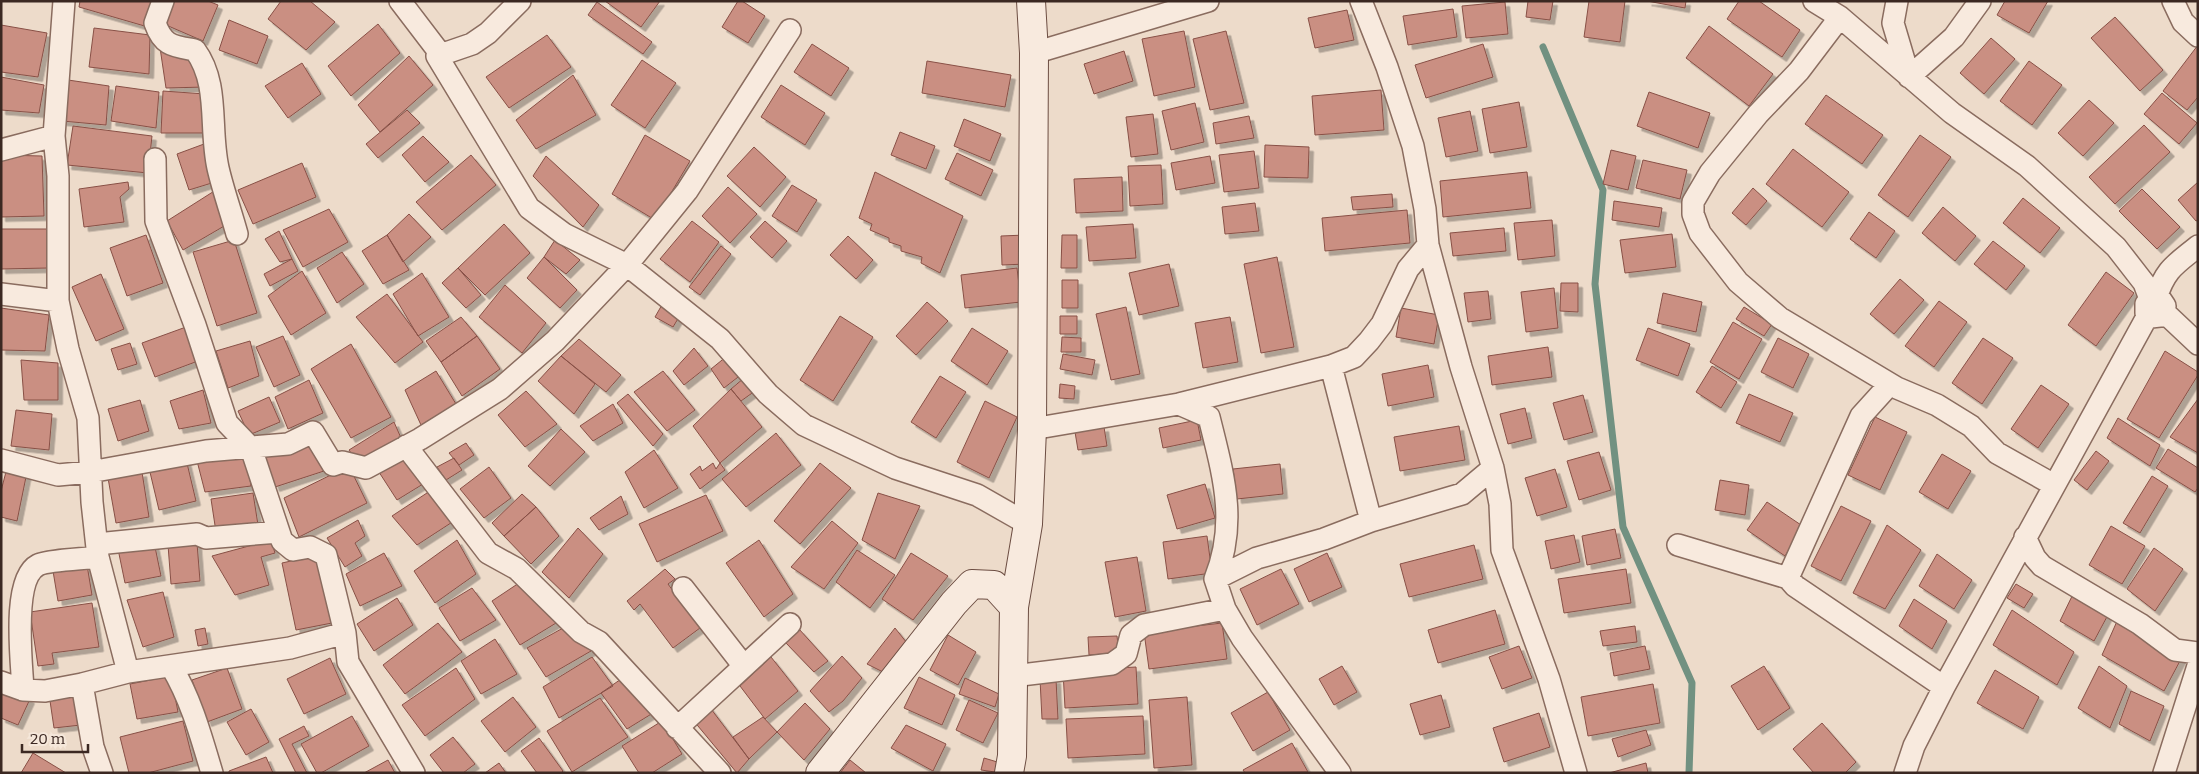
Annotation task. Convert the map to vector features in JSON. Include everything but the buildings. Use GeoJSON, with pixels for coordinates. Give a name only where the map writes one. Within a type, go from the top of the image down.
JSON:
{"type":"FeatureCollection","features":[{"type":"Feature","properties":{"kind":"street"},"geometry":{"type":"LineString","coordinates":[[64,1],[54,136],[58,176],[58,301],[68,349],[88,418],[90,472],[98,550],[128,672]]}},
{"type":"Feature","properties":{"kind":"street"},"geometry":{"type":"LineString","coordinates":[[163,1],[155,23],[159,36],[170,45],[195,50],[205,63],[211,91],[218,167],[237,234]]}},
{"type":"Feature","properties":{"kind":"street"},"geometry":{"type":"LineString","coordinates":[[400,1],[408,9],[439,56],[529,208],[564,234],[627,265],[720,339],[768,394],[804,424],[895,468],[977,495],[1028,524]]}},
{"type":"Feature","properties":{"kind":"street"},"geometry":{"type":"LineString","coordinates":[[439,56],[472,44],[488,33],[520,1]]}},
{"type":"Feature","properties":{"kind":"street"},"geometry":{"type":"LineString","coordinates":[[1008,773],[1012,756],[1014,607],[1028,524],[1032,429],[1034,53],[1030,1]]}},
{"type":"Feature","properties":{"kind":"street"},"geometry":{"type":"LineString","coordinates":[[1034,53],[1208,1]]}},
{"type":"Feature","properties":{"kind":"street"},"geometry":{"type":"LineString","coordinates":[[1361,1],[1387,67],[1413,146],[1425,209],[1428,244],[1461,367],[1493,468],[1500,504],[1502,550],[1549,680],[1576,773]]}},
{"type":"Feature","properties":{"kind":"street"},"geometry":{"type":"LineString","coordinates":[[1814,1],[1840,17],[1952,112],[2026,166],[2116,247],[2144,284],[2154,306],[2198,344]]}},
{"type":"Feature","properties":{"kind":"street"},"geometry":{"type":"LineString","coordinates":[[1897,1],[1893,22],[1909,77]]}},
{"type":"Feature","properties":{"kind":"street"},"geometry":{"type":"LineString","coordinates":[[1909,77],[1954,37],[1980,1]]}},
{"type":"Feature","properties":{"kind":"street"},"geometry":{"type":"LineString","coordinates":[[2173,1],[2183,22],[2198,36]]}},
{"type":"Feature","properties":{"kind":"street"},"geometry":{"type":"LineString","coordinates":[[1840,17],[1799,71],[1758,114],[1710,173],[1693,202],[1693,214],[1700,232],[1738,282],[1780,318],[1890,384],[1937,405],[1972,426],[1996,453],[2054,485]]}},
{"type":"Feature","properties":{"kind":"street"},"geometry":{"type":"LineString","coordinates":[[1,460],[58,475],[90,472],[206,451],[288,444],[313,432],[333,465],[342,462],[366,468],[406,446],[500,388],[555,341],[627,265],[687,191],[790,30]]}},
{"type":"Feature","properties":{"kind":"street"},"geometry":{"type":"LineString","coordinates":[[1,150],[54,136]]}},
{"type":"Feature","properties":{"kind":"street"},"geometry":{"type":"LineString","coordinates":[[155,159],[156,221],[195,325],[227,424],[251,448],[282,540],[293,550],[310,547],[326,555],[345,633],[348,662],[414,773]]}},
{"type":"Feature","properties":{"kind":"street"},"geometry":{"type":"LineString","coordinates":[[1032,429],[1179,404],[1331,366],[1354,357],[1382,324],[1408,269],[1428,244]]}},
{"type":"Feature","properties":{"kind":"street"},"geometry":{"type":"LineString","coordinates":[[1905,773],[1914,746],[1944,687],[2154,306],[2162,278],[2198,246]]}},
{"type":"Feature","properties":{"kind":"street"},"geometry":{"type":"LineString","coordinates":[[1,294],[58,301]]}},
{"type":"Feature","properties":{"kind":"street"},"geometry":{"type":"LineString","coordinates":[[1331,366],[1372,521]]}},
{"type":"Feature","properties":{"kind":"street"},"geometry":{"type":"LineString","coordinates":[[1788,578],[1861,416],[1890,384]]}},
{"type":"Feature","properties":{"kind":"street"},"geometry":{"type":"LineString","coordinates":[[1179,404],[1209,417],[1224,480],[1228,524],[1222,562],[1215,579],[1225,609],[1242,638],[1340,773]]}},
{"type":"Feature","properties":{"kind":"street"},"geometry":{"type":"LineString","coordinates":[[406,446],[488,553],[517,569],[581,632],[599,642],[720,773]]}},
{"type":"Feature","properties":{"kind":"street"},"geometry":{"type":"LineString","coordinates":[[1215,579],[1257,558],[1324,539],[1372,521],[1462,494],[1493,468]]}},
{"type":"Feature","properties":{"kind":"street"},"geometry":{"type":"LineString","coordinates":[[23,690],[21,600],[27,576],[38,565],[98,550],[197,534],[206,538],[279,532]]}},
{"type":"Feature","properties":{"kind":"street"},"geometry":{"type":"LineString","coordinates":[[2025,537],[2035,558],[2042,566],[2140,624],[2175,650],[2198,653]]}},
{"type":"Feature","properties":{"kind":"street"},"geometry":{"type":"LineString","coordinates":[[1678,544],[1788,578],[1795,586],[1944,687]]}},
{"type":"Feature","properties":{"kind":"street"},"geometry":{"type":"LineString","coordinates":[[820,773],[954,603],[972,584],[994,585],[1014,607]]}},
{"type":"Feature","properties":{"kind":"street"},"geometry":{"type":"LineString","coordinates":[[684,588],[743,664]]}},
{"type":"Feature","properties":{"kind":"street"},"geometry":{"type":"LineString","coordinates":[[1013,676],[1112,664],[1126,654],[1131,635],[1144,625],[1225,609]]}},
{"type":"Feature","properties":{"kind":"street"},"geometry":{"type":"LineString","coordinates":[[677,728],[743,664],[790,624]]}},
{"type":"Feature","properties":{"kind":"street"},"geometry":{"type":"LineString","coordinates":[[1,682],[23,690],[45,691],[128,672],[290,648],[345,633]]}},
{"type":"Feature","properties":{"kind":"street"},"geometry":{"type":"LineString","coordinates":[[171,666],[183,686],[192,709],[212,773]]}},
{"type":"Feature","properties":{"kind":"street"},"geometry":{"type":"LineString","coordinates":[[2164,773],[2198,666]]}},
{"type":"Feature","properties":{"kind":"street"},"geometry":{"type":"LineString","coordinates":[[82,684],[92,747],[102,773]]}},
{"type":"Feature","properties":{"kind":"waterway"},"geometry":{"type":"LineString","coordinates":[[1543,47],[1603,190],[1595,284],[1623,527],[1692,683],[1689,773]]}}]}
